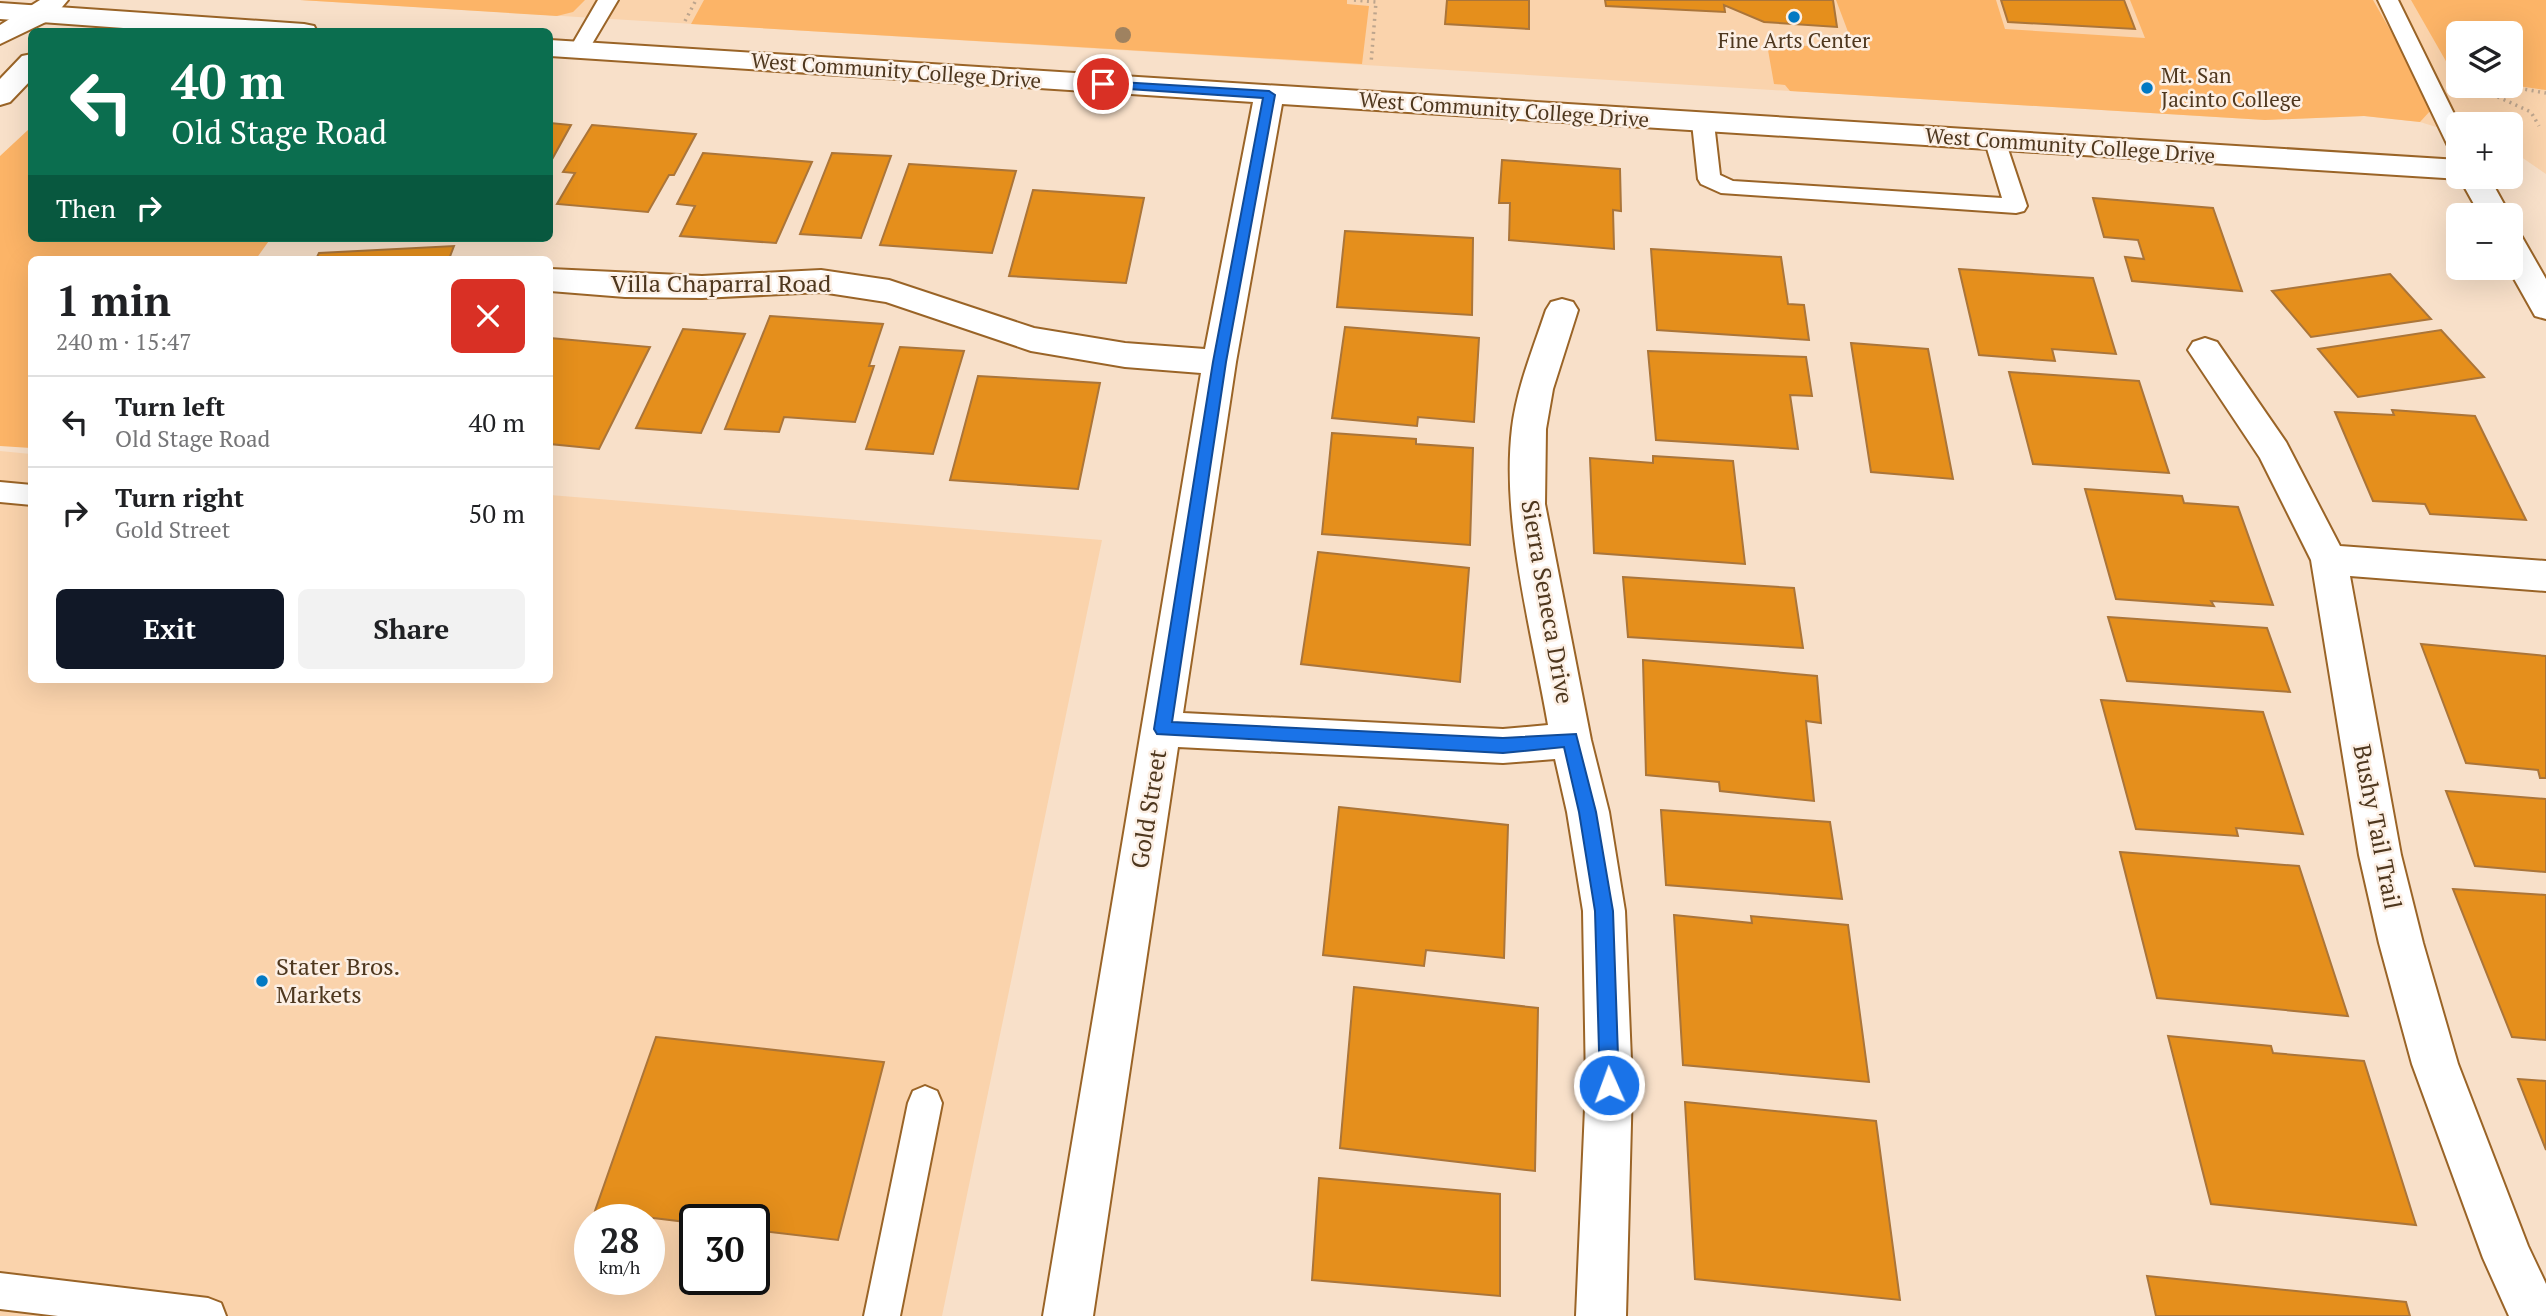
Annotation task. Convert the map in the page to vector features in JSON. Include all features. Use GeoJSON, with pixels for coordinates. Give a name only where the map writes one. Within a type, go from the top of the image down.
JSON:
{"type":"FeatureCollection","features":[{"type":"Feature","properties":{"kind":"street"},"geometry":{"type":"LineString","coordinates":[[0,10],[243,28]]}},
{"type":"Feature","properties":{"kind":"street"},"geometry":{"type":"LineString","coordinates":[[0,36],[45,15]]}},
{"type":"Feature","properties":{"kind":"street","name":"West Community College Drive"},"geometry":{"type":"LineString","coordinates":[[553,48],[2446,169]]}},
{"type":"Feature","properties":{"kind":"street"},"geometry":{"type":"LineString","coordinates":[[0,96],[28,66]]}},
{"type":"Feature","properties":{"kind":"street","name":"Gold Street"},"geometry":{"type":"LineString","coordinates":[[1068,1316],[1219,362],[1269,95]]}},
{"type":"Feature","properties":{"kind":"street"},"geometry":{"type":"LineString","coordinates":[[2523,267],[2546,308]]}},
{"type":"Feature","properties":{"kind":"street","name":"Villa Chaparral Road"},"geometry":{"type":"LineString","coordinates":[[553,280],[677,287],[821,281],[889,291],[1031,339],[1125,355],[1219,362]]}},
{"type":"Feature","properties":{"kind":"street","name":"Sierra Seneca Drive"},"geometry":{"type":"LineString","coordinates":[[1562,310],[1536,389],[1529,429],[1527,504],[1571,740],[1588,812],[1604,911],[1609,1085],[1601,1316]]}},
{"type":"Feature","properties":{"kind":"street","name":"Bushy Tail Trail"},"geometry":{"type":"LineString","coordinates":[[2205,350],[2274,451],[2329,560],[2380,855],[2401,943],[2435,1064],[2508,1258],[2535,1316]]}},
{"type":"Feature","properties":{"kind":"street"},"geometry":{"type":"LineString","coordinates":[[2329,560],[2546,576]]}},
{"type":"Feature","properties":{"kind":"street"},"geometry":{"type":"LineString","coordinates":[[1162,729],[1503,746],[1571,740]]}},
{"type":"Feature","properties":{"kind":"lane"},"geometry":{"type":"LineString","coordinates":[[579,50],[608,0]]}},
{"type":"Feature","properties":{"kind":"lane"},"geometry":{"type":"LineString","coordinates":[[2388,0],[2446,119]]}},
{"type":"Feature","properties":{"kind":"lane"},"geometry":{"type":"LineString","coordinates":[[1703,123],[1709,180],[1729,188],[2016,206],[1996,142]]}},
{"type":"Feature","properties":{"kind":"lane"},"geometry":{"type":"LineString","coordinates":[[0,492],[28,495]]}},
{"type":"Feature","properties":{"kind":"lane"},"geometry":{"type":"LineString","coordinates":[[882,1316],[925,1103]]}},
{"type":"Feature","properties":{"kind":"lane"},"geometry":{"type":"LineString","coordinates":[[0,1291],[208,1316]]}},
{"type":"Feature","properties":{"kind":"path"},"geometry":{"type":"LineString","coordinates":[[682,26],[696,0]]}},
{"type":"Feature","properties":{"kind":"path"},"geometry":{"type":"LineString","coordinates":[[1354,0],[1376,2],[1371,68]]}},
{"type":"Feature","properties":{"kind":"path"},"geometry":{"type":"LineString","coordinates":[[2523,89],[2546,93]]}},
{"type":"Feature","properties":{"kind":"path"},"geometry":{"type":"LineString","coordinates":[[2500,98],[2531,112],[2539,126]]}},
{"type":"Feature","properties":{"kind":"shaded area","name":"Mt. San Jacinto College"},"geometry":{"type":"Polygon","coordinates":[[[300,0],[2546,0],[2546,174],[2523,158],[2523,112],[2446,112],[2446,130],[2420,122],[2364,116],[2265,120],[300,0]]]}},
{"type":"Feature","properties":{"kind":"shaded area"},"geometry":{"type":"Polygon","coordinates":[[[300,0],[585,0],[573,12],[557,16],[300,0]]]}},
{"type":"Feature","properties":{"kind":"shaded area"},"geometry":{"type":"Polygon","coordinates":[[[704,0],[1347,0],[1347,4],[1369,6],[1362,64],[691,24],[704,0]]]}},
{"type":"Feature","properties":{"kind":"shaded area"},"geometry":{"type":"Polygon","coordinates":[[[1836,0],[1996,0],[2005,29],[2145,38],[2130,0],[2373,0],[2413,70],[2431,110],[2420,122],[2364,116],[2265,120],[1790,91],[1785,85],[1774,84],[1768,50],[1774,45],[1848,47],[1850,37],[1836,0]]]}},
{"type":"Feature","properties":{"kind":"shaded area"},"geometry":{"type":"Polygon","coordinates":[[[2411,0],[2546,0],[2546,90],[2523,87],[2523,21],[2446,21],[2446,61],[2411,0]]]}},
{"type":"Feature","properties":{"kind":"shaded area"},"geometry":{"type":"Polygon","coordinates":[[[28,130],[28,242],[268,242],[258,256],[28,256],[28,448],[0,446],[0,156],[28,130]]]}},
{"type":"Feature","properties":{"kind":"shaded area"},"geometry":{"type":"Polygon","coordinates":[[[0,451],[28,454],[28,683],[553,683],[553,495],[1102,540],[942,1316],[0,1316],[0,451]]]}},
{"type":"Feature","properties":{"kind":"building"},"geometry":{"type":"Polygon","coordinates":[[[1447,0],[1529,0],[1529,29],[1445,24],[1447,0]]]}},
{"type":"Feature","properties":{"kind":"building","name":"Fine Arts Center"},"geometry":{"type":"Polygon","coordinates":[[[1605,0],[1833,0],[1837,27],[1764,22],[1724,5],[1725,12],[1606,6],[1605,0]]]}},
{"type":"Feature","properties":{"kind":"building"},"geometry":{"type":"Polygon","coordinates":[[[2001,0],[2124,0],[2135,29],[2008,22],[2001,0]]]}},
{"type":"Feature","properties":{"kind":"building"},"geometry":{"type":"Polygon","coordinates":[[[553,123],[571,125],[553,158],[553,123]]]}},
{"type":"Feature","properties":{"kind":"building"},"geometry":{"type":"Polygon","coordinates":[[[592,125],[696,134],[674,175],[669,175],[648,212],[557,204],[575,173],[563,172],[592,125]]]}},
{"type":"Feature","properties":{"kind":"building"},"geometry":{"type":"Polygon","coordinates":[[[703,153],[812,162],[776,243],[680,236],[695,206],[677,204],[703,153]]]}},
{"type":"Feature","properties":{"kind":"building"},"geometry":{"type":"Polygon","coordinates":[[[832,153],[891,156],[861,238],[800,234],[832,153]]]}},
{"type":"Feature","properties":{"kind":"building"},"geometry":{"type":"Polygon","coordinates":[[[1502,160],[1620,169],[1621,211],[1613,210],[1614,249],[1509,240],[1510,203],[1499,203],[1502,160]]]}},
{"type":"Feature","properties":{"kind":"building"},"geometry":{"type":"Polygon","coordinates":[[[909,164],[1016,171],[992,253],[880,245],[909,164]]]}},
{"type":"Feature","properties":{"kind":"building"},"geometry":{"type":"Polygon","coordinates":[[[1033,190],[1144,198],[1126,283],[1009,276],[1033,190]]]}},
{"type":"Feature","properties":{"kind":"building"},"geometry":{"type":"Polygon","coordinates":[[[2093,198],[2213,208],[2242,291],[2132,281],[2125,257],[2144,259],[2138,240],[2104,237],[2093,198]]]}},
{"type":"Feature","properties":{"kind":"building"},"geometry":{"type":"Polygon","coordinates":[[[1345,231],[1473,238],[1472,315],[1337,307],[1345,231]]]}},
{"type":"Feature","properties":{"kind":"building"},"geometry":{"type":"Polygon","coordinates":[[[454,246],[450,256],[318,256],[319,253],[454,246]]]}},
{"type":"Feature","properties":{"kind":"building"},"geometry":{"type":"Polygon","coordinates":[[[1651,249],[1781,257],[1788,304],[1804,305],[1809,340],[1657,330],[1651,249]]]}},
{"type":"Feature","properties":{"kind":"building"},"geometry":{"type":"Polygon","coordinates":[[[1959,269],[2093,278],[2116,354],[2052,349],[2055,361],[1979,355],[1959,269]]]}},
{"type":"Feature","properties":{"kind":"building"},"geometry":{"type":"Polygon","coordinates":[[[2390,274],[2431,319],[2311,337],[2272,291],[2390,274]]]}},
{"type":"Feature","properties":{"kind":"building"},"geometry":{"type":"Polygon","coordinates":[[[770,316],[883,324],[869,366],[874,366],[855,422],[784,417],[779,432],[725,429],[770,316]]]}},
{"type":"Feature","properties":{"kind":"building"},"geometry":{"type":"Polygon","coordinates":[[[1345,327],[1479,338],[1474,422],[1418,417],[1417,426],[1332,418],[1345,327]]]}},
{"type":"Feature","properties":{"kind":"building"},"geometry":{"type":"Polygon","coordinates":[[[683,329],[745,334],[701,433],[636,428],[683,329]]]}},
{"type":"Feature","properties":{"kind":"building"},"geometry":{"type":"Polygon","coordinates":[[[2441,330],[2484,377],[2358,397],[2318,349],[2441,330]]]}},
{"type":"Feature","properties":{"kind":"building"},"geometry":{"type":"Polygon","coordinates":[[[553,338],[650,347],[599,449],[553,444],[553,338]]]}},
{"type":"Feature","properties":{"kind":"building"},"geometry":{"type":"Polygon","coordinates":[[[1851,343],[1928,349],[1953,479],[1871,472],[1851,343]]]}},
{"type":"Feature","properties":{"kind":"building"},"geometry":{"type":"Polygon","coordinates":[[[900,347],[964,351],[933,454],[866,449],[900,347]]]}},
{"type":"Feature","properties":{"kind":"building"},"geometry":{"type":"Polygon","coordinates":[[[1648,351],[1806,357],[1812,396],[1790,395],[1798,449],[1656,440],[1648,351]]]}},
{"type":"Feature","properties":{"kind":"building"},"geometry":{"type":"Polygon","coordinates":[[[2009,372],[2139,381],[2169,473],[2033,464],[2009,372]]]}},
{"type":"Feature","properties":{"kind":"building"},"geometry":{"type":"Polygon","coordinates":[[[978,376],[1100,383],[1078,489],[950,480],[978,376]]]}},
{"type":"Feature","properties":{"kind":"building"},"geometry":{"type":"Polygon","coordinates":[[[2392,410],[2475,416],[2526,520],[2430,514],[2425,504],[2373,501],[2335,412],[2394,415],[2392,410]]]}},
{"type":"Feature","properties":{"kind":"building"},"geometry":{"type":"Polygon","coordinates":[[[1332,433],[1416,439],[1416,444],[1473,448],[1470,545],[1322,534],[1332,433]]]}},
{"type":"Feature","properties":{"kind":"building"},"geometry":{"type":"Polygon","coordinates":[[[1653,456],[1733,461],[1745,564],[1594,553],[1590,458],[1653,463],[1653,456]]]}},
{"type":"Feature","properties":{"kind":"building"},"geometry":{"type":"Polygon","coordinates":[[[2085,489],[2182,496],[2184,503],[2238,507],[2273,605],[2211,601],[2214,606],[2116,599],[2085,489]]]}},
{"type":"Feature","properties":{"kind":"building"},"geometry":{"type":"Polygon","coordinates":[[[1318,552],[1469,568],[1460,682],[1301,664],[1318,552]]]}},
{"type":"Feature","properties":{"kind":"building"},"geometry":{"type":"Polygon","coordinates":[[[1623,577],[1794,588],[1803,648],[1628,637],[1623,577]]]}},
{"type":"Feature","properties":{"kind":"building"},"geometry":{"type":"Polygon","coordinates":[[[2108,617],[2267,628],[2290,692],[2127,681],[2108,617]]]}},
{"type":"Feature","properties":{"kind":"building"},"geometry":{"type":"Polygon","coordinates":[[[2421,644],[2546,656],[2546,778],[2540,778],[2538,770],[2466,763],[2421,644]]]}},
{"type":"Feature","properties":{"kind":"building"},"geometry":{"type":"Polygon","coordinates":[[[1643,660],[1817,676],[1821,723],[1806,721],[1814,801],[1720,791],[1719,782],[1646,775],[1643,660]]]}},
{"type":"Feature","properties":{"kind":"building"},"geometry":{"type":"Polygon","coordinates":[[[2101,700],[2263,712],[2303,834],[2236,828],[2238,836],[2136,829],[2101,700]]]}},
{"type":"Feature","properties":{"kind":"building"},"geometry":{"type":"Polygon","coordinates":[[[2446,791],[2546,799],[2546,872],[2475,866],[2446,791]]]}},
{"type":"Feature","properties":{"kind":"building"},"geometry":{"type":"Polygon","coordinates":[[[1339,807],[1508,825],[1504,958],[1426,950],[1424,966],[1323,955],[1339,807]]]}},
{"type":"Feature","properties":{"kind":"building"},"geometry":{"type":"Polygon","coordinates":[[[1661,810],[1830,822],[1842,899],[1666,885],[1661,810]]]}},
{"type":"Feature","properties":{"kind":"building"},"geometry":{"type":"Polygon","coordinates":[[[2120,852],[2299,866],[2348,1016],[2157,998],[2120,852]]]}},
{"type":"Feature","properties":{"kind":"building"},"geometry":{"type":"Polygon","coordinates":[[[2453,889],[2546,895],[2546,1040],[2512,1037],[2453,889]]]}},
{"type":"Feature","properties":{"kind":"building"},"geometry":{"type":"Polygon","coordinates":[[[1674,915],[1752,923],[1751,916],[1848,925],[1869,1082],[1683,1065],[1674,915]]]}},
{"type":"Feature","properties":{"kind":"building"},"geometry":{"type":"Polygon","coordinates":[[[1354,987],[1538,1008],[1535,1171],[1340,1148],[1354,987]]]}},
{"type":"Feature","properties":{"kind":"building"},"geometry":{"type":"Polygon","coordinates":[[[2168,1036],[2271,1046],[2273,1053],[2364,1061],[2416,1225],[2211,1204],[2168,1036]]]}},
{"type":"Feature","properties":{"kind":"building"},"geometry":{"type":"Polygon","coordinates":[[[656,1037],[884,1062],[838,1240],[770,1232],[770,1204],[679,1204],[679,1221],[665,1219],[665,1204],[597,1204],[656,1037]]]}},
{"type":"Feature","properties":{"kind":"building"},"geometry":{"type":"Polygon","coordinates":[[[2518,1079],[2546,1081],[2546,1150],[2518,1079]]]}},
{"type":"Feature","properties":{"kind":"building"},"geometry":{"type":"Polygon","coordinates":[[[1685,1102],[1876,1121],[1900,1300],[1695,1279],[1685,1102]]]}},
{"type":"Feature","properties":{"kind":"building"},"geometry":{"type":"Polygon","coordinates":[[[1319,1178],[1500,1194],[1500,1296],[1312,1280],[1319,1178]]]}},
{"type":"Feature","properties":{"kind":"building"},"geometry":{"type":"Polygon","coordinates":[[[2147,1276],[2406,1302],[2410,1316],[2156,1316],[2147,1276]]]}},
{"type":"Feature","properties":{"kind":"place","name":"Fine Arts Center"},"geometry":{"type":"Point","coordinates":[1794,17]}},
{"type":"Feature","properties":{"kind":"place","name":"Mt. San Jacinto College"},"geometry":{"type":"Point","coordinates":[2147,88]}},
{"type":"Feature","properties":{"kind":"place","name":"Stater Bros. Markets"},"geometry":{"type":"Point","coordinates":[262,981]}},
{"type":"Feature","properties":{"kind":"route"},"geometry":{"type":"LineString","coordinates":[[1103,84],[1269,95],[1219,362],[1162,729],[1503,746],[1571,740],[1588,812],[1604,911],[1609,1085]]}}]}
